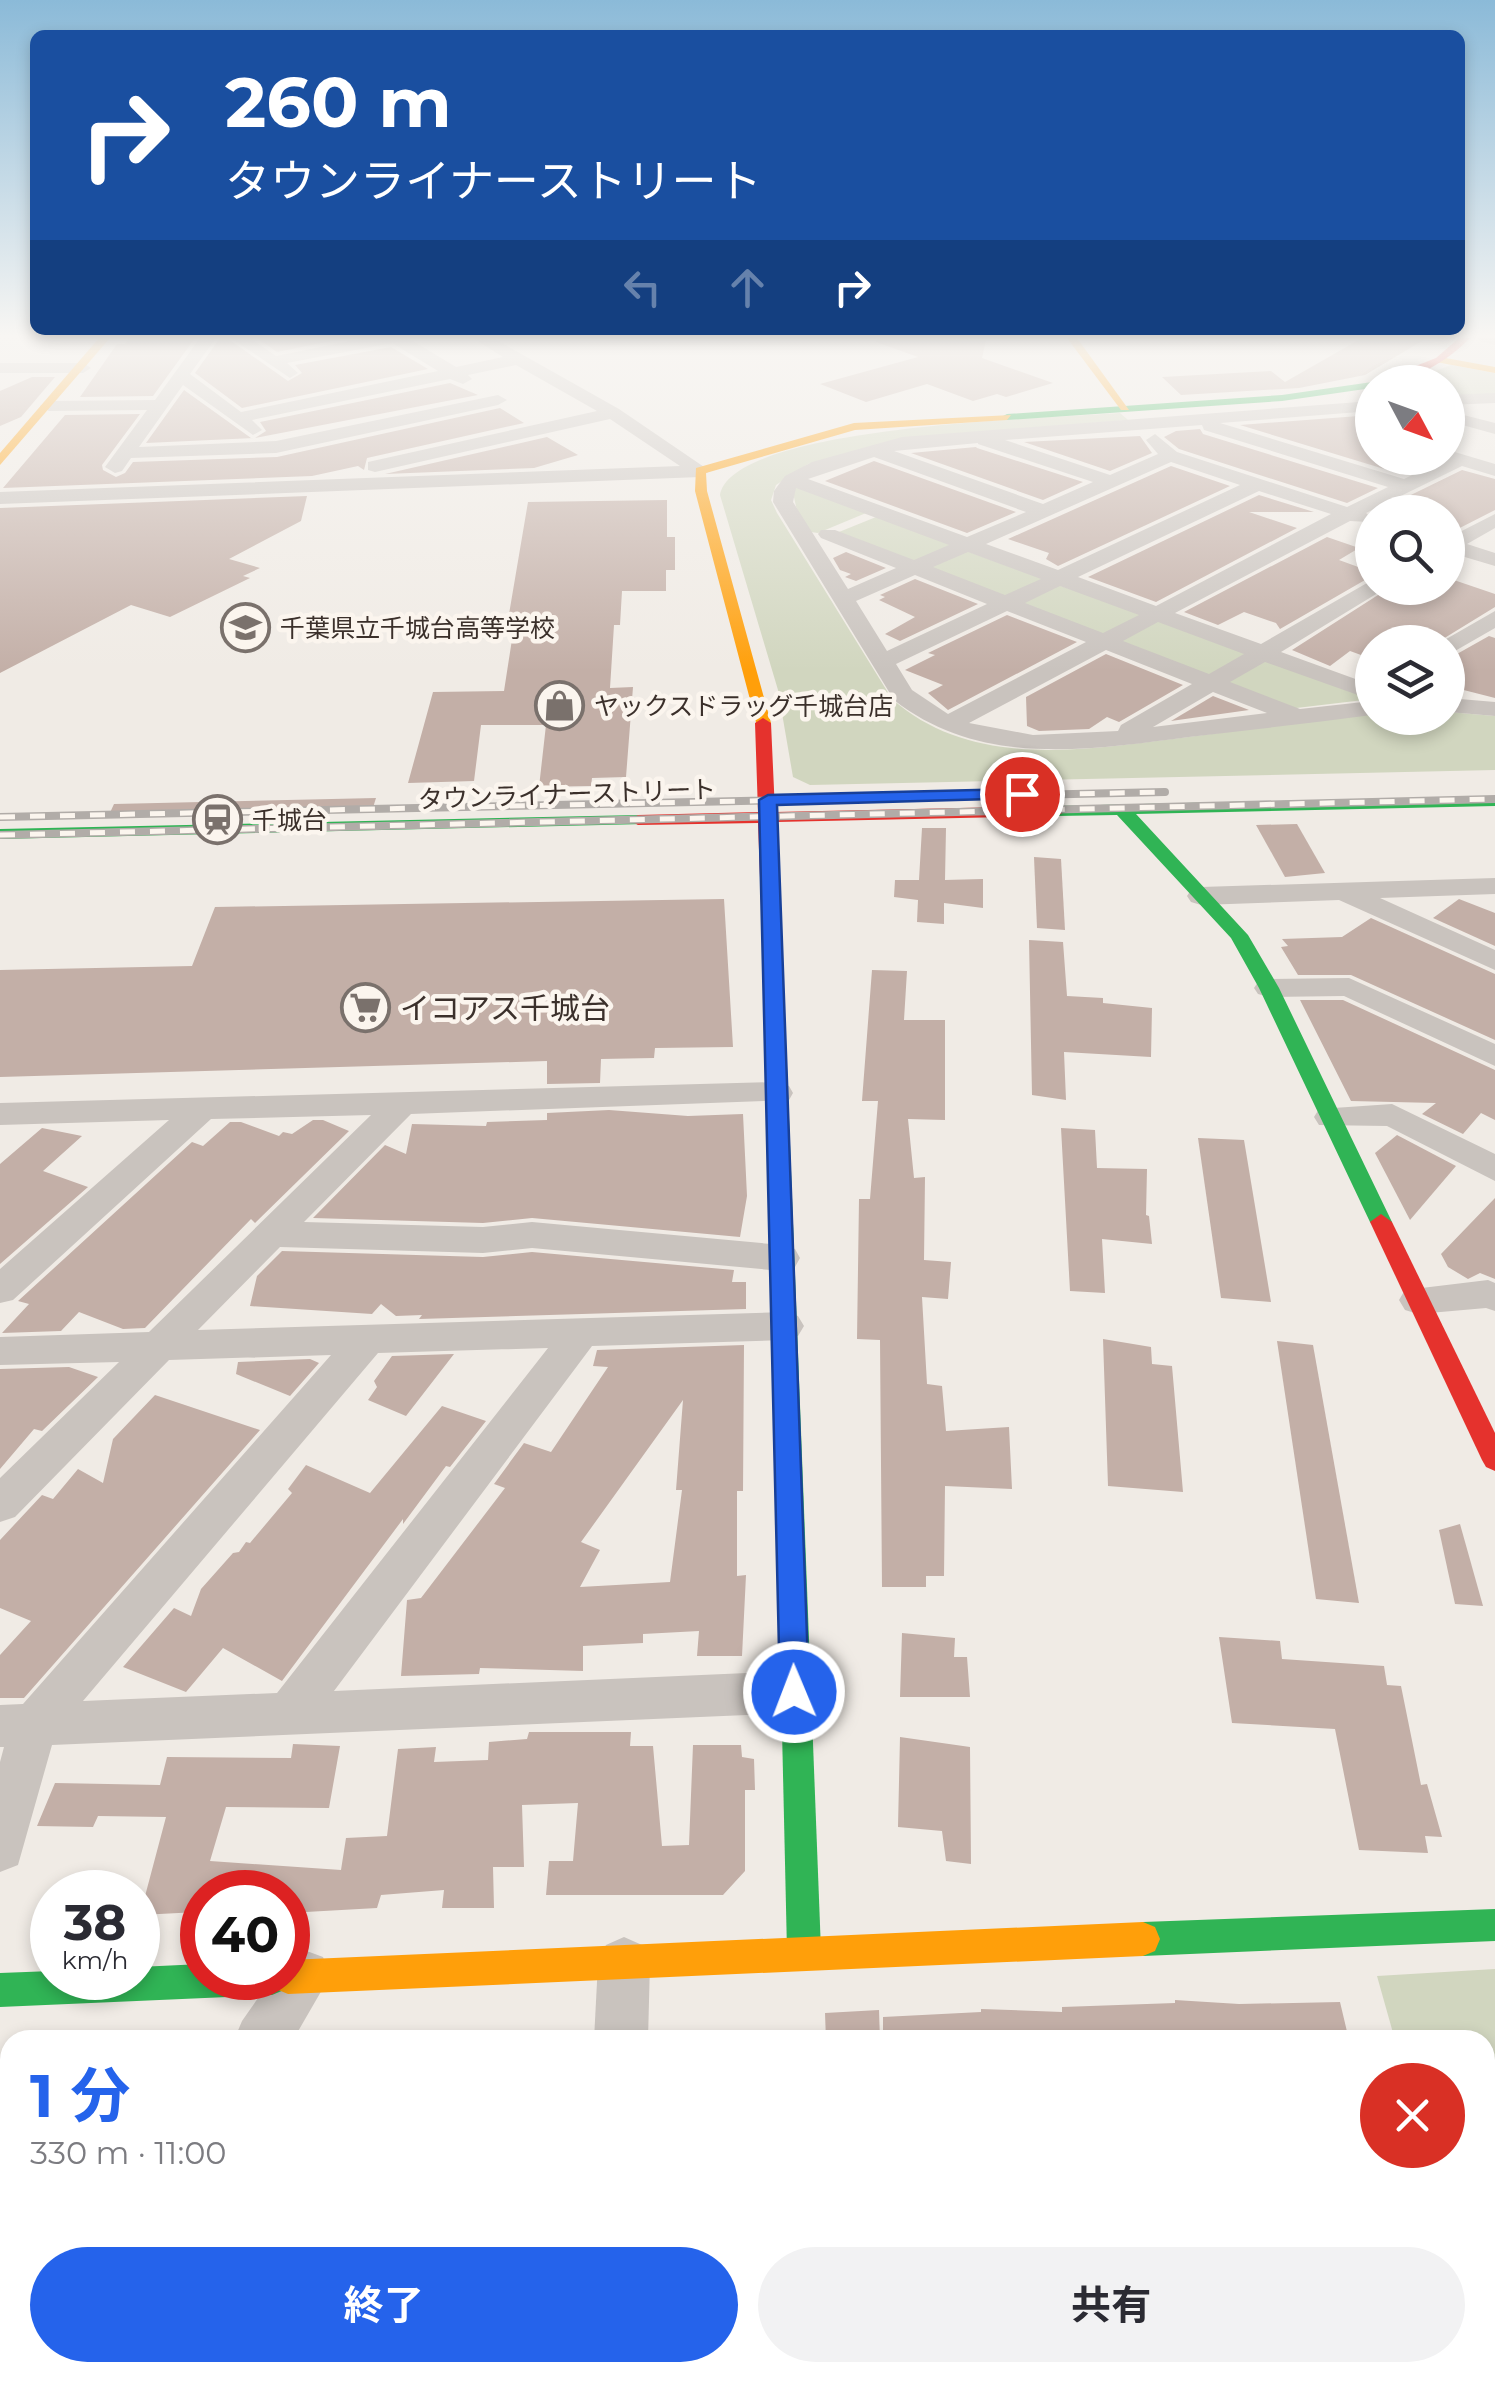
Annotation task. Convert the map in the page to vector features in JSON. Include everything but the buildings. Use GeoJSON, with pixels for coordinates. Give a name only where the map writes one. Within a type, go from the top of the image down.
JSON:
{"type":"FeatureCollection","features":[{"type":"Feature","properties":{"kind":"street"},"geometry":{"type":"LineString","coordinates":[[94,494],[128,449]]}},
{"type":"Feature","properties":{"kind":"street"},"geometry":{"type":"LineString","coordinates":[[279,449],[303,467]]}},
{"type":"Feature","properties":{"kind":"street"},"geometry":{"type":"LineString","coordinates":[[303,467],[355,449]]}},
{"type":"Feature","properties":{"kind":"street"},"geometry":{"type":"LineString","coordinates":[[0,498],[94,494],[443,449]]}},
{"type":"Feature","properties":{"kind":"street"},"geometry":{"type":"LineString","coordinates":[[463,449],[507,478]]}},
{"type":"Feature","properties":{"kind":"street"},"geometry":{"type":"LineString","coordinates":[[579,449],[619,473]]}},
{"type":"Feature","properties":{"kind":"street"},"geometry":{"type":"LineString","coordinates":[[667,449],[700,471]]}},
{"type":"Feature","properties":{"kind":"street"},"geometry":{"type":"LineString","coordinates":[[125,453],[507,478],[700,471],[777,449]]}},
{"type":"Feature","properties":{"kind":"street"},"geometry":{"type":"LineString","coordinates":[[878,449],[819,466],[792,480],[784,491],[783,502],[818,538],[843,599],[902,695],[922,713],[948,724],[1032,744],[1114,739],[1355,710]]}},
{"type":"Feature","properties":{"kind":"street"},"geometry":{"type":"LineString","coordinates":[[1010,449],[1111,482]]}},
{"type":"Feature","properties":{"kind":"street"},"geometry":{"type":"LineString","coordinates":[[1164,449],[1170,456],[1355,515]]}},
{"type":"Feature","properties":{"kind":"street"},"geometry":{"type":"LineString","coordinates":[[1286,449],[1406,486]]}},
{"type":"Feature","properties":{"kind":"street"},"geometry":{"type":"LineString","coordinates":[[872,450],[1043,511]]}},
{"type":"Feature","properties":{"kind":"street"},"geometry":{"type":"LineString","coordinates":[[843,599],[1170,456]]}},
{"type":"Feature","properties":{"kind":"street"},"geometry":{"type":"LineString","coordinates":[[1465,461],[1495,470]]}},
{"type":"Feature","properties":{"kind":"street"},"geometry":{"type":"LineString","coordinates":[[700,471],[701,491],[764,724],[804,1951]]}},
{"type":"Feature","properties":{"kind":"street"},"geometry":{"type":"LineString","coordinates":[[948,724],[1425,475]]}},
{"type":"Feature","properties":{"kind":"street"},"geometry":{"type":"LineString","coordinates":[[792,480],[1355,687]]}},
{"type":"Feature","properties":{"kind":"street"},"geometry":{"type":"LineString","coordinates":[[884,661],[1258,484]]}},
{"type":"Feature","properties":{"kind":"street"},"geometry":{"type":"LineString","coordinates":[[818,538],[880,512]]}},
{"type":"Feature","properties":{"kind":"street"},"geometry":{"type":"LineString","coordinates":[[1465,536],[1495,520]]}},
{"type":"Feature","properties":{"kind":"street"},"geometry":{"type":"LineString","coordinates":[[818,538],[914,567],[1298,717]]}},
{"type":"Feature","properties":{"kind":"street"},"geometry":{"type":"LineString","coordinates":[[1465,550],[1495,560]]}},
{"type":"Feature","properties":{"kind":"street"},"geometry":{"type":"LineString","coordinates":[[1114,739],[1355,599]]}},
{"type":"Feature","properties":{"kind":"street"},"geometry":{"type":"LineString","coordinates":[[1465,637],[1495,618]]}},
{"type":"Feature","properties":{"kind":"street"},"geometry":{"type":"LineString","coordinates":[[1465,706],[1495,709]]}},
{"type":"Feature","properties":{"kind":"street","name":"タウンライナーストリート"},"geometry":{"type":"LineString","coordinates":[[0,834],[1495,783]]}},
{"type":"Feature","properties":{"kind":"street","name":"タウンライナーストリート"},"geometry":{"type":"LineString","coordinates":[[0,817],[768,809],[1122,810],[1495,801]]}},
{"type":"Feature","properties":{"kind":"street"},"geometry":{"type":"LineString","coordinates":[[1122,810],[1239,935],[1269,988],[1495,1460]]}},
{"type":"Feature","properties":{"kind":"street"},"geometry":{"type":"LineString","coordinates":[[1201,896],[1495,886]]}},
{"type":"Feature","properties":{"kind":"street"},"geometry":{"type":"LineString","coordinates":[[1341,891],[1495,960]]}},
{"type":"Feature","properties":{"kind":"street"},"geometry":{"type":"LineString","coordinates":[[1269,988],[1349,987],[1495,1056]]}},
{"type":"Feature","properties":{"kind":"street"},"geometry":{"type":"LineString","coordinates":[[5,1118],[404,1101],[777,1093]]}},
{"type":"Feature","properties":{"kind":"street"},"geometry":{"type":"LineString","coordinates":[[0,1505],[404,1101]]}},
{"type":"Feature","properties":{"kind":"street"},"geometry":{"type":"LineString","coordinates":[[0,1290],[203,1108]]}},
{"type":"Feature","properties":{"kind":"street"},"geometry":{"type":"LineString","coordinates":[[1331,1117],[1392,1115],[1495,1169]]}},
{"type":"Feature","properties":{"kind":"street"},"geometry":{"type":"LineString","coordinates":[[270,1234],[483,1240],[495,1236],[534,1236],[782,1258]]}},
{"type":"Feature","properties":{"kind":"street"},"geometry":{"type":"LineString","coordinates":[[1418,1300],[1488,1294],[1495,1298]]}},
{"type":"Feature","properties":{"kind":"street"},"geometry":{"type":"LineString","coordinates":[[0,1351],[785,1326]]}},
{"type":"Feature","properties":{"kind":"street"},"geometry":{"type":"LineString","coordinates":[[289,1714],[579,1335]]}},
{"type":"Feature","properties":{"kind":"street"},"geometry":{"type":"LineString","coordinates":[[0,1848],[17,1725],[367,1340]]}},
{"type":"Feature","properties":{"kind":"street"},"geometry":{"type":"LineString","coordinates":[[17,1725],[794,1692]]}},
{"type":"Feature","properties":{"kind":"street"},"geometry":{"type":"LineString","coordinates":[[310,1976],[624,1964],[804,1951],[1495,1924]]}},
{"type":"Feature","properties":{"kind":"street"},"geometry":{"type":"LineString","coordinates":[[621,2030],[624,1964]]}},
{"type":"Feature","properties":{"kind":"street"},"geometry":{"type":"LineString","coordinates":[[0,1990],[180,1982]]}},
{"type":"Feature","properties":{"kind":"street"},"geometry":{"type":"LineString","coordinates":[[265,2030],[278,2000]]}},
{"type":"Feature","properties":{"kind":"green space"},"geometry":{"type":"Polygon","coordinates":[[[795,449],[862,449],[808,464],[776,485],[771,500],[892,699],[925,722],[961,738],[1038,750],[1078,749],[1355,716],[1355,735],[1465,735],[1465,713],[1495,716],[1495,770],[810,785],[793,777],[778,690],[720,495],[738,472],[795,449]]]}},
{"type":"Feature","properties":{"kind":"green space"},"geometry":{"type":"Polygon","coordinates":[[[792,488],[804,488],[866,513],[818,533],[811,532],[797,511],[792,488]]]}},
{"type":"Feature","properties":{"kind":"green space"},"geometry":{"type":"Polygon","coordinates":[[[876,517],[955,543],[911,563],[834,534],[876,517]]]}},
{"type":"Feature","properties":{"kind":"green space"},"geometry":{"type":"Polygon","coordinates":[[[961,549],[1043,579],[1003,598],[919,567],[961,549]]]}},
{"type":"Feature","properties":{"kind":"green space"},"geometry":{"type":"Polygon","coordinates":[[[1055,584],[1141,613],[1103,637],[1015,603],[1055,584]]]}},
{"type":"Feature","properties":{"kind":"green space"},"geometry":{"type":"Polygon","coordinates":[[[1154,620],[1245,651],[1246,655],[1206,678],[1111,642],[1154,620]]]}},
{"type":"Feature","properties":{"kind":"green space"},"geometry":{"type":"Polygon","coordinates":[[[1270,659],[1355,692],[1355,701],[1288,709],[1219,683],[1270,659]]]}},
{"type":"Feature","properties":{"kind":"green space"},"geometry":{"type":"Polygon","coordinates":[[[1495,1969],[1495,2030],[1392,2030],[1377,1976],[1495,1969]]]}},
{"type":"Feature","properties":{"kind":"railway"},"geometry":{"type":"LineString","coordinates":[[0,817],[1165,792]]}},
{"type":"Feature","properties":{"kind":"railway"},"geometry":{"type":"LineString","coordinates":[[0,835],[1495,799]]}},
{"type":"Feature","properties":{"kind":"traffic: fast"},"geometry":{"type":"LineString","coordinates":[[1057,811],[1495,801]]}},
{"type":"Feature","properties":{"kind":"traffic: fast"},"geometry":{"type":"LineString","coordinates":[[1122,810],[1239,935],[1269,988],[1381,1222]]}},
{"type":"Feature","properties":{"kind":"traffic: fast"},"geometry":{"type":"LineString","coordinates":[[0,834],[638,820]]}},
{"type":"Feature","properties":{"kind":"traffic: fast"},"geometry":{"type":"LineString","coordinates":[[777,1067],[804,1951]]}},
{"type":"Feature","properties":{"kind":"traffic: fast"},"geometry":{"type":"LineString","coordinates":[[1143,1939],[1495,1925]]}},
{"type":"Feature","properties":{"kind":"traffic: fast"},"geometry":{"type":"LineString","coordinates":[[0,1990],[180,1982]]}},
{"type":"Feature","properties":{"kind":"traffic: slow"},"geometry":{"type":"LineString","coordinates":[[0,461],[10,449]]}},
{"type":"Feature","properties":{"kind":"traffic: slow"},"geometry":{"type":"LineString","coordinates":[[763,723],[701,491],[700,471],[777,449]]}},
{"type":"Feature","properties":{"kind":"traffic: slow"},"geometry":{"type":"LineString","coordinates":[[310,1976],[1143,1939]]}},
{"type":"Feature","properties":{"kind":"traffic: jam"},"geometry":{"type":"LineString","coordinates":[[763,723],[777,1067]]}},
{"type":"Feature","properties":{"kind":"traffic: jam"},"geometry":{"type":"LineString","coordinates":[[638,820],[1057,811]]}},
{"type":"Feature","properties":{"kind":"traffic: jam"},"geometry":{"type":"LineString","coordinates":[[1381,1222],[1495,1460]]}},
{"type":"Feature","properties":{"kind":"place","name":"千葉県立千城台高等学校"},"geometry":{"type":"Point","coordinates":[245,628]}},
{"type":"Feature","properties":{"kind":"place","name":"ヤックスドラッグ千城台店"},"geometry":{"type":"Point","coordinates":[559,706]}},
{"type":"Feature","properties":{"kind":"place","name":"千城台"},"geometry":{"type":"Point","coordinates":[217,820]}},
{"type":"Feature","properties":{"kind":"place","name":"イコアス千城台"},"geometry":{"type":"Point","coordinates":[365,1008]}},
{"type":"Feature","properties":{"kind":"route"},"geometry":{"type":"LineString","coordinates":[[794,1692],[768,800],[1022,794]]}}]}
